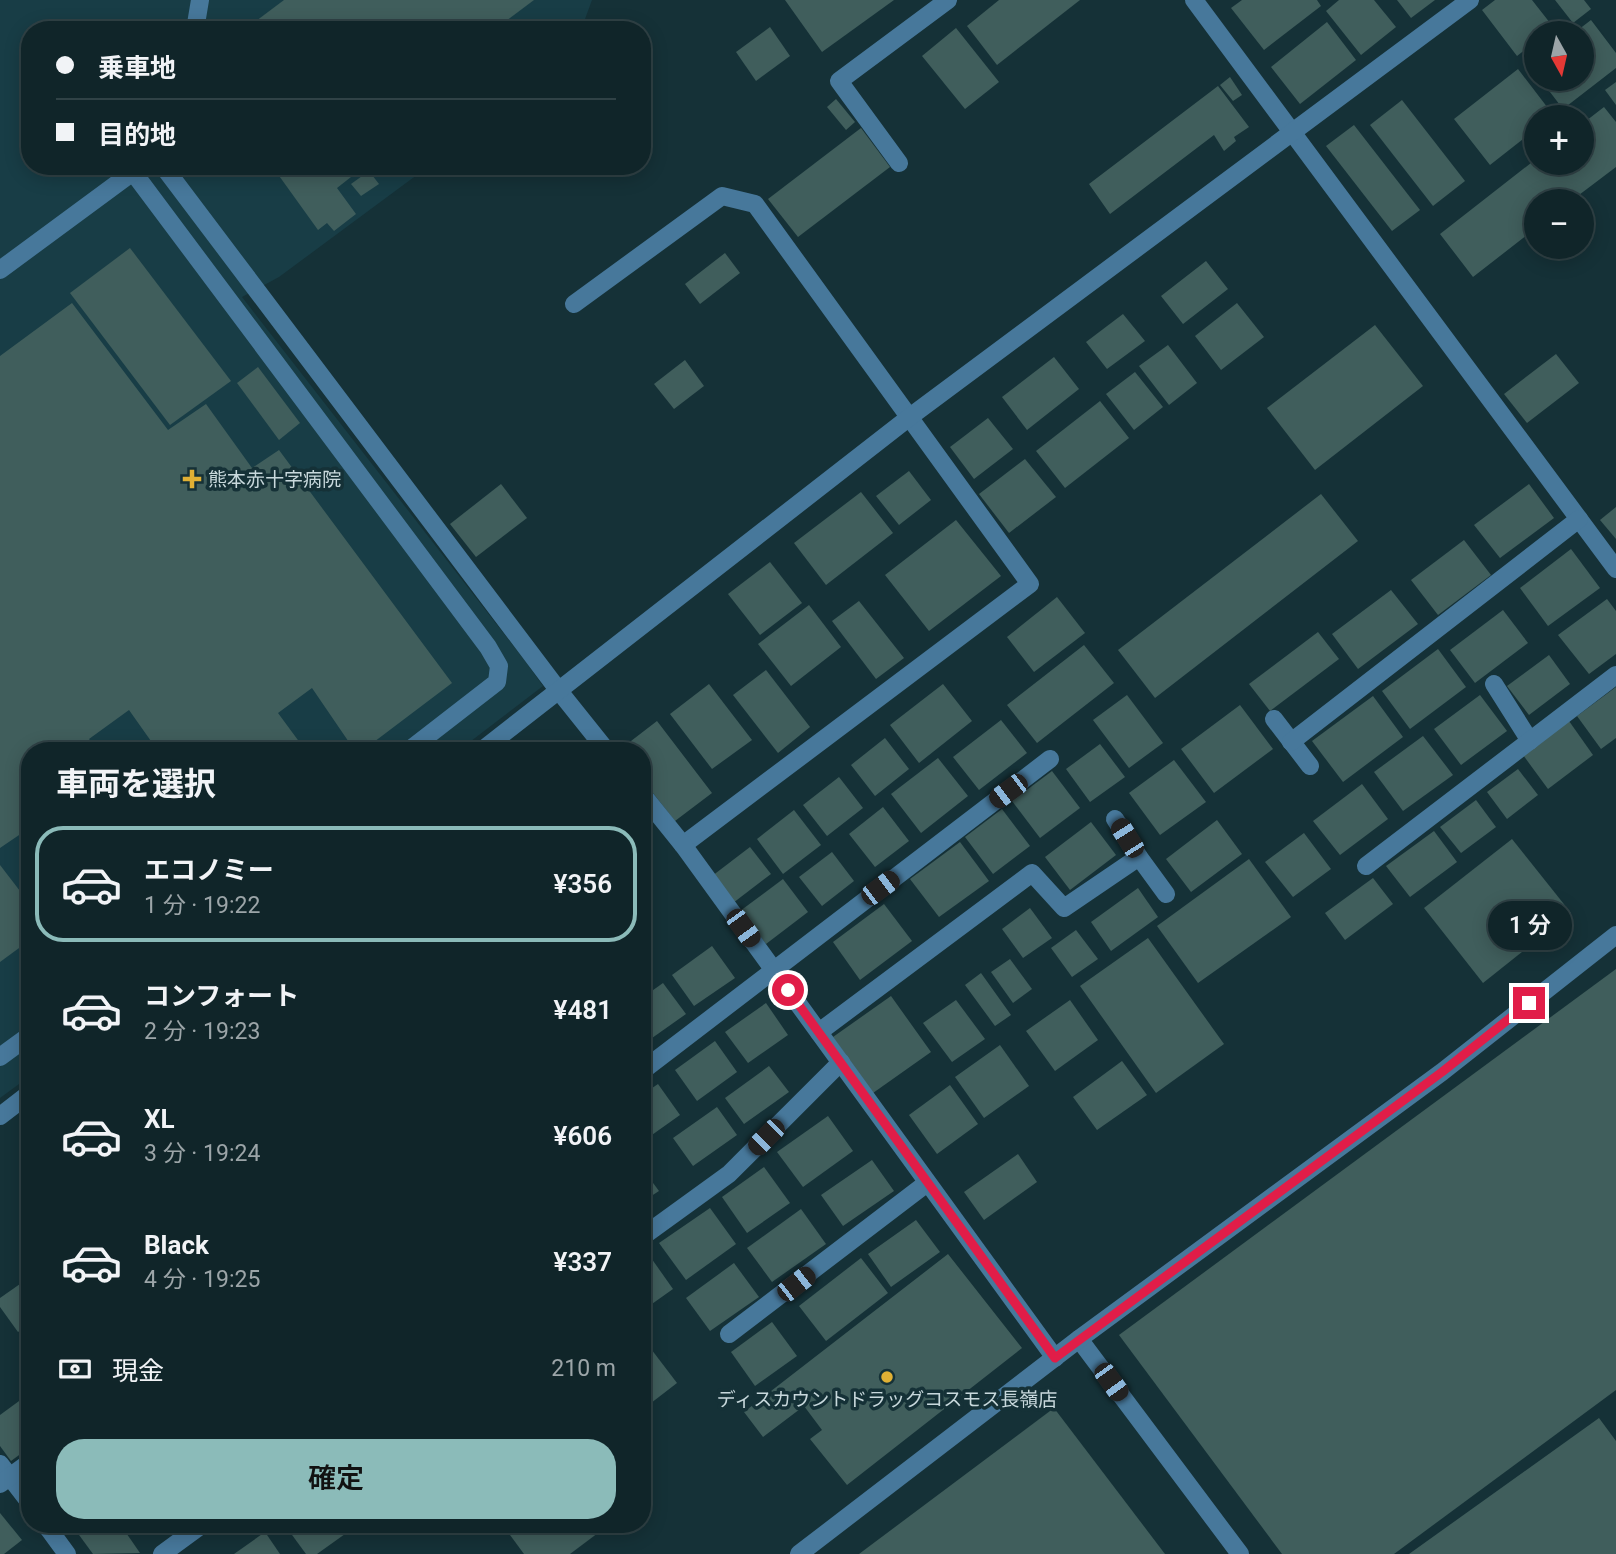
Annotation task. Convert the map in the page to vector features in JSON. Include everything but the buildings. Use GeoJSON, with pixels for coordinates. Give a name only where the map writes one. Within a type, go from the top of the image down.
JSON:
{"type":"FeatureCollection","features":[{"type":"Feature","properties":{"kind":"street"},"geometry":{"type":"LineString","coordinates":[[196,21],[200,0]]}},
{"type":"Feature","properties":{"kind":"street"},"geometry":{"type":"LineString","coordinates":[[899,163],[839,81],[948,0]]}},
{"type":"Feature","properties":{"kind":"street"},"geometry":{"type":"LineString","coordinates":[[1194,0],[1616,569]]}},
{"type":"Feature","properties":{"kind":"street"},"geometry":{"type":"LineString","coordinates":[[493,742],[911,416],[1471,0]]}},
{"type":"Feature","properties":{"kind":"street"},"geometry":{"type":"LineString","coordinates":[[0,270],[129,175]]}},
{"type":"Feature","properties":{"kind":"street"},"geometry":{"type":"LineString","coordinates":[[141,175],[488,647],[499,666],[497,682],[420,742]]}},
{"type":"Feature","properties":{"kind":"street"},"geometry":{"type":"LineString","coordinates":[[170,175],[600,742]]}},
{"type":"Feature","properties":{"kind":"street"},"geometry":{"type":"LineString","coordinates":[[574,304],[722,196],[755,204],[1030,584],[683,845]]}},
{"type":"Feature","properties":{"kind":"street"},"geometry":{"type":"LineString","coordinates":[[1291,742],[1579,519]]}},
{"type":"Feature","properties":{"kind":"street"},"geometry":{"type":"LineString","coordinates":[[1366,866],[1616,674]]}},
{"type":"Feature","properties":{"kind":"street"},"geometry":{"type":"LineString","coordinates":[[1494,684],[1530,741]]}},
{"type":"Feature","properties":{"kind":"street"},"geometry":{"type":"LineString","coordinates":[[1274,719],[1310,766]]}},
{"type":"Feature","properties":{"kind":"street"},"geometry":{"type":"LineString","coordinates":[[651,1064],[1051,759]]}},
{"type":"Feature","properties":{"kind":"street"},"geometry":{"type":"LineString","coordinates":[[651,805],[683,845],[1055,1358]]}},
{"type":"Feature","properties":{"kind":"street"},"geometry":{"type":"LineString","coordinates":[[1115,819],[1166,894]]}},
{"type":"Feature","properties":{"kind":"street"},"geometry":{"type":"LineString","coordinates":[[819,1032],[1032,873],[1064,908],[1139,857]]}},
{"type":"Feature","properties":{"kind":"street"},"geometry":{"type":"LineString","coordinates":[[799,1554],[1079,1339],[1442,1072],[1616,935]]}},
{"type":"Feature","properties":{"kind":"street"},"geometry":{"type":"LineString","coordinates":[[0,1057],[21,1042]]}},
{"type":"Feature","properties":{"kind":"street"},"geometry":{"type":"LineString","coordinates":[[651,1230],[729,1174],[841,1062]]}},
{"type":"Feature","properties":{"kind":"street"},"geometry":{"type":"LineString","coordinates":[[0,1116],[21,1100]]}},
{"type":"Feature","properties":{"kind":"street"},"geometry":{"type":"LineString","coordinates":[[729,1335],[928,1183]]}},
{"type":"Feature","properties":{"kind":"street"},"geometry":{"type":"LineString","coordinates":[[1079,1339],[1240,1554]]}},
{"type":"Feature","properties":{"kind":"street"},"geometry":{"type":"LineString","coordinates":[[21,1466],[3,1475],[21,1494]]}},
{"type":"Feature","properties":{"kind":"street"},"geometry":{"type":"LineString","coordinates":[[52,1533],[68,1554]]}},
{"type":"Feature","properties":{"kind":"street"},"geometry":{"type":"LineString","coordinates":[[162,1554],[191,1533]]}},
{"type":"Feature","properties":{"kind":"shaded area","name":"熊本赤十字病院"},"geometry":{"type":"Polygon","coordinates":[[[0,0],[592,0],[584,21],[21,21],[21,175],[417,175],[279,277],[242,297],[543,686],[470,742],[21,742],[21,1083],[0,1098],[0,0]]]}},
{"type":"Feature","properties":{"kind":"place","name":"熊本赤十字病院"},"geometry":{"type":"Point","coordinates":[192,479]}},
{"type":"Feature","properties":{"kind":"place","name":"ディスカウントドラッグコスモス長嶺店"},"geometry":{"type":"Point","coordinates":[887,1377]}},
{"type":"Feature","properties":{"kind":"route"},"geometry":{"type":"LineString","coordinates":[[788,990],[1055,1358],[1442,1072],[1529,1003]]}}]}
